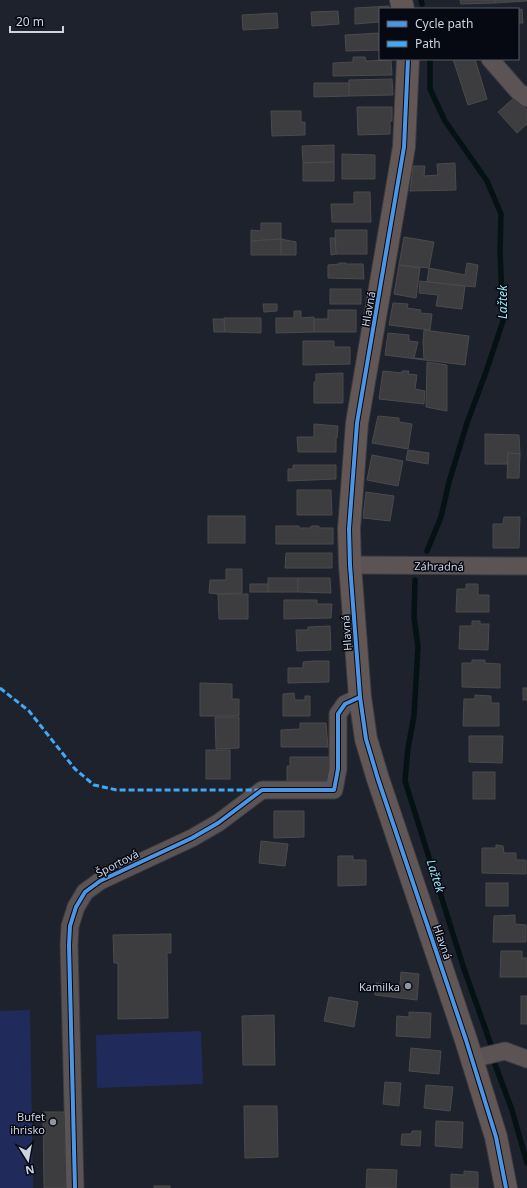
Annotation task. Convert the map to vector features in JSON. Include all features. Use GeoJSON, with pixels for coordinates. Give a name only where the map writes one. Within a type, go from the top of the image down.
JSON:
{"type":"FeatureCollection","features":[{"type":"Feature","properties":{"kind":"street","name":"Hlavná"},"geometry":{"type":"LineString","coordinates":[[408,60],[404,147],[357,423],[349,529],[350,565],[360,697],[366,739],[378,779],[444,973],[489,1055],[496,1137],[506,1188]]}},
{"type":"Feature","properties":{"kind":"street"},"geometry":{"type":"LineString","coordinates":[[491,60],[518,91],[527,98]]}},
{"type":"Feature","properties":{"kind":"street","name":"Záhradná"},"geometry":{"type":"LineString","coordinates":[[350,565],[527,566]]}},
{"type":"Feature","properties":{"kind":"street","name":"Športová"},"geometry":{"type":"LineString","coordinates":[[75,1188],[69,945],[70,926],[76,907],[85,892],[100,881],[192,838],[218,823],[262,790],[334,790],[338,769],[338,714],[345,704],[360,697]]}},
{"type":"Feature","properties":{"kind":"street"},"geometry":{"type":"LineString","coordinates":[[489,1055],[527,1059]]}},
{"type":"Feature","properties":{"kind":"shaded area"},"geometry":{"type":"Polygon","coordinates":[[[30,1010],[33,1188],[0,1188],[0,1011],[30,1010]]]}},
{"type":"Feature","properties":{"kind":"shaded area"},"geometry":{"type":"Polygon","coordinates":[[[201,1031],[203,1084],[97,1088],[96,1035],[201,1031]]]}},
{"type":"Feature","properties":{"kind":"building"},"geometry":{"type":"Polygon","coordinates":[[[460,0],[495,0],[495,3],[461,4],[460,0]]]}},
{"type":"Feature","properties":{"kind":"building"},"geometry":{"type":"Polygon","coordinates":[[[495,0],[527,0],[527,1],[495,3],[495,0]]]}},
{"type":"Feature","properties":{"kind":"building"},"geometry":{"type":"Polygon","coordinates":[[[389,6],[389,8],[379,8],[379,22],[355,24],[355,8],[389,6]]]}},
{"type":"Feature","properties":{"kind":"building"},"geometry":{"type":"Polygon","coordinates":[[[522,9],[523,23],[519,23],[519,10],[522,9]]]}},
{"type":"Feature","properties":{"kind":"building"},"geometry":{"type":"Polygon","coordinates":[[[338,11],[339,24],[312,26],[311,12],[338,11]]]}},
{"type":"Feature","properties":{"kind":"building"},"geometry":{"type":"Polygon","coordinates":[[[277,13],[278,28],[243,30],[242,15],[277,13]]]}},
{"type":"Feature","properties":{"kind":"building"},"geometry":{"type":"Polygon","coordinates":[[[379,33],[379,50],[346,51],[345,35],[379,33]]]}},
{"type":"Feature","properties":{"kind":"building"},"geometry":{"type":"Polygon","coordinates":[[[353,57],[365,57],[366,61],[391,60],[392,75],[333,76],[333,63],[353,62],[353,57]]]}},
{"type":"Feature","properties":{"kind":"building"},"geometry":{"type":"Polygon","coordinates":[[[453,60],[475,60],[487,99],[468,105],[453,60]]]}},
{"type":"Feature","properties":{"kind":"building"},"geometry":{"type":"Polygon","coordinates":[[[392,79],[393,95],[349,96],[349,80],[392,79]]]}},
{"type":"Feature","properties":{"kind":"building"},"geometry":{"type":"Polygon","coordinates":[[[314,83],[349,83],[349,96],[314,97],[314,83]]]}},
{"type":"Feature","properties":{"kind":"building"},"geometry":{"type":"Polygon","coordinates":[[[515,97],[527,110],[527,124],[517,133],[498,112],[515,97]]]}},
{"type":"Feature","properties":{"kind":"building"},"geometry":{"type":"Polygon","coordinates":[[[357,107],[392,107],[390,134],[358,135],[357,107]]]}},
{"type":"Feature","properties":{"kind":"building"},"geometry":{"type":"Polygon","coordinates":[[[271,111],[301,111],[301,122],[305,122],[305,135],[272,136],[271,111]]]}},
{"type":"Feature","properties":{"kind":"building"},"geometry":{"type":"Polygon","coordinates":[[[334,145],[334,162],[303,163],[302,146],[334,145]]]}},
{"type":"Feature","properties":{"kind":"building"},"geometry":{"type":"Polygon","coordinates":[[[342,154],[375,155],[375,179],[342,179],[342,154]]]}},
{"type":"Feature","properties":{"kind":"building"},"geometry":{"type":"Polygon","coordinates":[[[334,162],[334,181],[303,181],[303,163],[334,162]]]}},
{"type":"Feature","properties":{"kind":"building"},"geometry":{"type":"Polygon","coordinates":[[[455,163],[456,190],[410,191],[413,166],[425,166],[424,176],[438,175],[437,164],[455,163]]]}},
{"type":"Feature","properties":{"kind":"building"},"geometry":{"type":"Polygon","coordinates":[[[354,192],[370,192],[371,222],[332,222],[331,204],[354,204],[354,192]]]}},
{"type":"Feature","properties":{"kind":"building"},"geometry":{"type":"Polygon","coordinates":[[[261,223],[281,223],[281,239],[251,241],[251,230],[261,231],[261,223]]]}},
{"type":"Feature","properties":{"kind":"building"},"geometry":{"type":"Polygon","coordinates":[[[335,230],[367,230],[367,254],[336,254],[335,230]]]}},
{"type":"Feature","properties":{"kind":"building"},"geometry":{"type":"Polygon","coordinates":[[[404,237],[434,242],[429,268],[399,265],[404,237]]]}},
{"type":"Feature","properties":{"kind":"building"},"geometry":{"type":"Polygon","coordinates":[[[330,238],[335,238],[336,254],[331,255],[330,238]]]}},
{"type":"Feature","properties":{"kind":"building"},"geometry":{"type":"Polygon","coordinates":[[[281,239],[296,242],[296,255],[281,255],[281,239]]]}},
{"type":"Feature","properties":{"kind":"building"},"geometry":{"type":"Polygon","coordinates":[[[281,239],[281,255],[251,255],[251,241],[281,239]]]}},
{"type":"Feature","properties":{"kind":"building"},"geometry":{"type":"Polygon","coordinates":[[[339,263],[363,264],[364,279],[328,278],[328,265],[339,263]]]}},
{"type":"Feature","properties":{"kind":"building"},"geometry":{"type":"Polygon","coordinates":[[[467,263],[478,265],[475,287],[427,282],[429,268],[465,275],[467,263]]]}},
{"type":"Feature","properties":{"kind":"building"},"geometry":{"type":"Polygon","coordinates":[[[399,265],[420,268],[416,298],[394,294],[399,265]]]}},
{"type":"Feature","properties":{"kind":"building"},"geometry":{"type":"Polygon","coordinates":[[[420,281],[465,286],[462,309],[436,306],[438,295],[419,293],[420,281]]]}},
{"type":"Feature","properties":{"kind":"building"},"geometry":{"type":"Polygon","coordinates":[[[330,289],[361,289],[361,304],[330,304],[330,289]]]}},
{"type":"Feature","properties":{"kind":"building"},"geometry":{"type":"Polygon","coordinates":[[[393,303],[408,304],[407,308],[421,310],[420,313],[432,314],[430,330],[389,325],[393,303]]]}},
{"type":"Feature","properties":{"kind":"building"},"geometry":{"type":"Polygon","coordinates":[[[263,304],[277,304],[277,311],[264,312],[263,304]]]}},
{"type":"Feature","properties":{"kind":"building"},"geometry":{"type":"Polygon","coordinates":[[[328,310],[356,310],[356,332],[314,332],[314,319],[328,319],[328,310]]]}},
{"type":"Feature","properties":{"kind":"building"},"geometry":{"type":"Polygon","coordinates":[[[294,311],[301,311],[301,318],[314,317],[314,332],[276,333],[276,318],[294,318],[294,311]]]}},
{"type":"Feature","properties":{"kind":"building"},"geometry":{"type":"Polygon","coordinates":[[[224,318],[261,318],[261,333],[225,332],[224,318]]]}},
{"type":"Feature","properties":{"kind":"building"},"geometry":{"type":"Polygon","coordinates":[[[213,319],[224,319],[225,332],[214,332],[213,319]]]}},
{"type":"Feature","properties":{"kind":"building"},"geometry":{"type":"Polygon","coordinates":[[[424,330],[469,336],[465,365],[385,355],[388,333],[409,335],[409,341],[418,342],[414,358],[424,359],[424,330]]]}},
{"type":"Feature","properties":{"kind":"building"},"geometry":{"type":"Polygon","coordinates":[[[303,341],[334,341],[334,347],[350,347],[350,364],[303,365],[303,341]]]}},
{"type":"Feature","properties":{"kind":"building"},"geometry":{"type":"Polygon","coordinates":[[[427,362],[447,365],[447,411],[426,407],[427,362]]]}},
{"type":"Feature","properties":{"kind":"building"},"geometry":{"type":"Polygon","coordinates":[[[383,371],[402,373],[402,371],[409,371],[408,374],[417,375],[415,389],[425,391],[424,404],[379,399],[383,371]]]}},
{"type":"Feature","properties":{"kind":"building"},"geometry":{"type":"Polygon","coordinates":[[[343,373],[343,403],[314,403],[314,382],[316,382],[316,374],[343,373]]]}},
{"type":"Feature","properties":{"kind":"building"},"geometry":{"type":"Polygon","coordinates":[[[378,416],[399,418],[399,422],[412,424],[408,449],[372,443],[378,416]]]}},
{"type":"Feature","properties":{"kind":"building"},"geometry":{"type":"Polygon","coordinates":[[[314,424],[338,426],[336,452],[298,452],[297,437],[314,437],[314,424]]]}},
{"type":"Feature","properties":{"kind":"building"},"geometry":{"type":"Polygon","coordinates":[[[485,434],[519,435],[520,454],[508,453],[507,464],[485,464],[485,434]]]}},
{"type":"Feature","properties":{"kind":"building"},"geometry":{"type":"Polygon","coordinates":[[[408,450],[429,453],[428,464],[406,460],[408,450]]]}},
{"type":"Feature","properties":{"kind":"building"},"geometry":{"type":"Polygon","coordinates":[[[508,453],[520,454],[519,478],[507,478],[508,453]]]}},
{"type":"Feature","properties":{"kind":"building"},"geometry":{"type":"Polygon","coordinates":[[[372,455],[403,461],[398,486],[367,480],[372,455]]]}},
{"type":"Feature","properties":{"kind":"building"},"geometry":{"type":"Polygon","coordinates":[[[293,465],[336,465],[336,479],[288,481],[288,469],[293,469],[293,465]]]}},
{"type":"Feature","properties":{"kind":"building"},"geometry":{"type":"Polygon","coordinates":[[[297,490],[331,490],[332,515],[297,515],[297,490]]]}},
{"type":"Feature","properties":{"kind":"building"},"geometry":{"type":"Polygon","coordinates":[[[366,492],[394,496],[390,521],[363,518],[366,492]]]}},
{"type":"Feature","properties":{"kind":"building"},"geometry":{"type":"Polygon","coordinates":[[[208,516],[245,516],[245,543],[208,543],[208,516]]]}},
{"type":"Feature","properties":{"kind":"building"},"geometry":{"type":"Polygon","coordinates":[[[504,517],[520,517],[519,548],[493,548],[493,524],[503,524],[504,517]]]}},
{"type":"Feature","properties":{"kind":"building"},"geometry":{"type":"Polygon","coordinates":[[[276,526],[299,526],[299,528],[311,528],[311,526],[319,526],[319,528],[333,528],[333,544],[276,544],[276,526]]]}},
{"type":"Feature","properties":{"kind":"building"},"geometry":{"type":"Polygon","coordinates":[[[286,553],[332,553],[332,568],[285,568],[286,553]]]}},
{"type":"Feature","properties":{"kind":"building"},"geometry":{"type":"Polygon","coordinates":[[[226,569],[242,569],[242,593],[209,593],[210,580],[226,580],[226,569]]]}},
{"type":"Feature","properties":{"kind":"building"},"geometry":{"type":"Polygon","coordinates":[[[268,578],[298,578],[298,592],[268,592],[268,578]]]}},
{"type":"Feature","properties":{"kind":"building"},"geometry":{"type":"Polygon","coordinates":[[[298,578],[330,578],[331,593],[298,592],[298,578]]]}},
{"type":"Feature","properties":{"kind":"building"},"geometry":{"type":"Polygon","coordinates":[[[250,584],[268,584],[268,592],[250,592],[250,584]]]}},
{"type":"Feature","properties":{"kind":"building"},"geometry":{"type":"Polygon","coordinates":[[[466,584],[478,584],[478,595],[489,595],[489,612],[456,612],[457,589],[466,589],[466,584]]]}},
{"type":"Feature","properties":{"kind":"building"},"geometry":{"type":"Polygon","coordinates":[[[218,594],[248,594],[248,619],[219,619],[218,594]]]}},
{"type":"Feature","properties":{"kind":"building"},"geometry":{"type":"Polygon","coordinates":[[[284,600],[317,600],[317,604],[332,604],[331,618],[284,619],[284,600]]]}},
{"type":"Feature","properties":{"kind":"building"},"geometry":{"type":"Polygon","coordinates":[[[472,621],[480,621],[480,624],[489,624],[488,650],[459,649],[460,626],[472,626],[472,621]]]}},
{"type":"Feature","properties":{"kind":"building"},"geometry":{"type":"Polygon","coordinates":[[[330,626],[331,650],[297,651],[296,630],[308,630],[308,627],[330,626]]]}},
{"type":"Feature","properties":{"kind":"building"},"geometry":{"type":"Polygon","coordinates":[[[472,660],[485,660],[485,663],[500,664],[500,688],[462,687],[462,663],[472,663],[472,660]]]}},
{"type":"Feature","properties":{"kind":"building"},"geometry":{"type":"Polygon","coordinates":[[[329,661],[329,682],[288,683],[288,668],[303,668],[303,662],[329,661]]]}},
{"type":"Feature","properties":{"kind":"building"},"geometry":{"type":"Polygon","coordinates":[[[200,683],[232,684],[232,699],[239,699],[239,716],[200,716],[200,683]]]}},
{"type":"Feature","properties":{"kind":"building"},"geometry":{"type":"Polygon","coordinates":[[[523,688],[527,688],[527,700],[523,700],[523,688]]]}},
{"type":"Feature","properties":{"kind":"building"},"geometry":{"type":"Polygon","coordinates":[[[294,693],[295,700],[305,700],[305,696],[310,696],[310,716],[283,716],[283,694],[294,693]]]}},
{"type":"Feature","properties":{"kind":"building"},"geometry":{"type":"Polygon","coordinates":[[[475,695],[491,696],[491,703],[499,703],[499,726],[463,726],[464,699],[475,699],[475,695]]]}},
{"type":"Feature","properties":{"kind":"building"},"geometry":{"type":"Polygon","coordinates":[[[215,717],[239,717],[239,748],[216,749],[215,717]]]}},
{"type":"Feature","properties":{"kind":"building"},"geometry":{"type":"Polygon","coordinates":[[[300,723],[326,723],[328,747],[281,747],[281,730],[300,729],[300,723]]]}},
{"type":"Feature","properties":{"kind":"building"},"geometry":{"type":"Polygon","coordinates":[[[469,736],[503,736],[502,763],[469,762],[469,736]]]}},
{"type":"Feature","properties":{"kind":"building"},"geometry":{"type":"Polygon","coordinates":[[[206,750],[230,750],[230,779],[206,779],[206,750]]]}},
{"type":"Feature","properties":{"kind":"building"},"geometry":{"type":"Polygon","coordinates":[[[290,757],[330,757],[328,781],[287,781],[287,766],[290,766],[290,757]]]}},
{"type":"Feature","properties":{"kind":"building"},"geometry":{"type":"Polygon","coordinates":[[[473,772],[495,772],[495,799],[473,799],[473,772]]]}},
{"type":"Feature","properties":{"kind":"building"},"geometry":{"type":"Polygon","coordinates":[[[274,811],[304,811],[304,837],[274,838],[274,811]]]}},
{"type":"Feature","properties":{"kind":"building"},"geometry":{"type":"Polygon","coordinates":[[[261,841],[288,844],[285,866],[259,863],[261,841]]]}},
{"type":"Feature","properties":{"kind":"building"},"geometry":{"type":"Polygon","coordinates":[[[496,845],[503,846],[504,853],[516,853],[516,860],[526,860],[526,874],[482,873],[482,848],[496,848],[496,845]]]}},
{"type":"Feature","properties":{"kind":"building"},"geometry":{"type":"Polygon","coordinates":[[[338,856],[353,856],[353,860],[366,860],[366,885],[338,886],[338,856]]]}},
{"type":"Feature","properties":{"kind":"building"},"geometry":{"type":"Polygon","coordinates":[[[486,883],[508,883],[508,906],[486,906],[486,883]]]}},
{"type":"Feature","properties":{"kind":"building"},"geometry":{"type":"Polygon","coordinates":[[[515,915],[515,924],[526,925],[526,942],[493,942],[494,916],[515,915]]]}},
{"type":"Feature","properties":{"kind":"building"},"geometry":{"type":"Polygon","coordinates":[[[171,934],[171,953],[167,953],[168,1018],[118,1019],[118,963],[114,963],[113,935],[171,934]]]}},
{"type":"Feature","properties":{"kind":"building"},"geometry":{"type":"Polygon","coordinates":[[[501,951],[522,951],[522,958],[527,958],[527,977],[500,977],[501,951]]]}},
{"type":"Feature","properties":{"kind":"building"},"geometry":{"type":"Polygon","coordinates":[[[401,972],[419,974],[417,1000],[375,995],[376,983],[400,985],[401,972]]]}},
{"type":"Feature","properties":{"kind":"building"},"geometry":{"type":"Polygon","coordinates":[[[521,996],[527,996],[527,1024],[521,1024],[521,996]]]}},
{"type":"Feature","properties":{"kind":"building"},"geometry":{"type":"Polygon","coordinates":[[[329,997],[358,1002],[354,1027],[324,1021],[329,997]]]}},
{"type":"Feature","properties":{"kind":"building"},"geometry":{"type":"Polygon","coordinates":[[[409,1012],[431,1013],[430,1038],[396,1036],[397,1016],[409,1017],[409,1012]]]}},
{"type":"Feature","properties":{"kind":"building"},"geometry":{"type":"Polygon","coordinates":[[[274,1015],[275,1065],[243,1065],[242,1016],[274,1015]]]}},
{"type":"Feature","properties":{"kind":"building"},"geometry":{"type":"Polygon","coordinates":[[[411,1048],[441,1051],[439,1074],[409,1071],[411,1048]]]}},
{"type":"Feature","properties":{"kind":"building"},"geometry":{"type":"Polygon","coordinates":[[[385,1082],[401,1083],[399,1106],[383,1104],[385,1082]]]}},
{"type":"Feature","properties":{"kind":"building"},"geometry":{"type":"Polygon","coordinates":[[[426,1085],[453,1087],[450,1111],[424,1108],[426,1085]]]}},
{"type":"Feature","properties":{"kind":"building"},"geometry":{"type":"Polygon","coordinates":[[[244,1106],[277,1106],[278,1157],[245,1158],[244,1106]]]}},
{"type":"Feature","properties":{"kind":"building"},"geometry":{"type":"Polygon","coordinates":[[[43,1112],[64,1112],[66,1188],[44,1188],[43,1112]]]}},
{"type":"Feature","properties":{"kind":"building"},"geometry":{"type":"Polygon","coordinates":[[[436,1121],[463,1122],[462,1148],[435,1146],[436,1121]]]}},
{"type":"Feature","properties":{"kind":"building"},"geometry":{"type":"Polygon","coordinates":[[[412,1131],[421,1131],[420,1146],[401,1145],[402,1134],[411,1134],[412,1131]]]}},
{"type":"Feature","properties":{"kind":"building"},"geometry":{"type":"Polygon","coordinates":[[[367,1169],[397,1170],[396,1188],[366,1188],[367,1169]]]}},
{"type":"Feature","properties":{"kind":"building"},"geometry":{"type":"Polygon","coordinates":[[[464,1171],[478,1172],[478,1188],[451,1188],[451,1174],[464,1175],[464,1171]]]}},
{"type":"Feature","properties":{"kind":"building"},"geometry":{"type":"Polygon","coordinates":[[[154,1186],[170,1186],[170,1188],[154,1188],[154,1186]]]}},
{"type":"Feature","properties":{"kind":"waterway","name":"Lažtek"},"geometry":{"type":"LineString","coordinates":[[421,0],[422,4]]}},
{"type":"Feature","properties":{"kind":"waterway","name":"Lažtek"},"geometry":{"type":"LineString","coordinates":[[427,551],[441,517],[449,482],[467,423],[503,321],[500,251],[501,214],[487,181],[445,121],[430,89],[430,60]]}},
{"type":"Feature","properties":{"kind":"waterway","name":"Lažtek"},"geometry":{"type":"LineString","coordinates":[[415,580],[414,617],[418,647],[414,716],[408,748],[405,781],[463,966],[491,1045],[493,1059],[512,1110],[527,1163]]}},
{"type":"Feature","properties":{"kind":"marked path"},"geometry":{"type":"LineString","coordinates":[[0,688],[29,711],[75,769],[94,785],[117,790],[260,790]]}},
{"type":"Feature","properties":{"kind":"cycle path"},"geometry":{"type":"LineString","coordinates":[[408,60],[404,147],[357,423],[349,529],[350,565],[360,697],[366,739],[378,779],[466,1040],[496,1137],[506,1188]]}},
{"type":"Feature","properties":{"kind":"cycle path"},"geometry":{"type":"LineString","coordinates":[[75,1188],[69,945],[70,926],[76,907],[85,892],[100,881],[192,838],[218,823],[262,790],[334,790],[338,769],[338,714],[345,704],[360,697]]}},
{"type":"Feature","properties":{"kind":"place","name":"Kamilka"},"geometry":{"type":"Point","coordinates":[408,986]}},
{"type":"Feature","properties":{"kind":"place","name":"Bufet ihrisko"},"geometry":{"type":"Point","coordinates":[53,1122]}}]}
